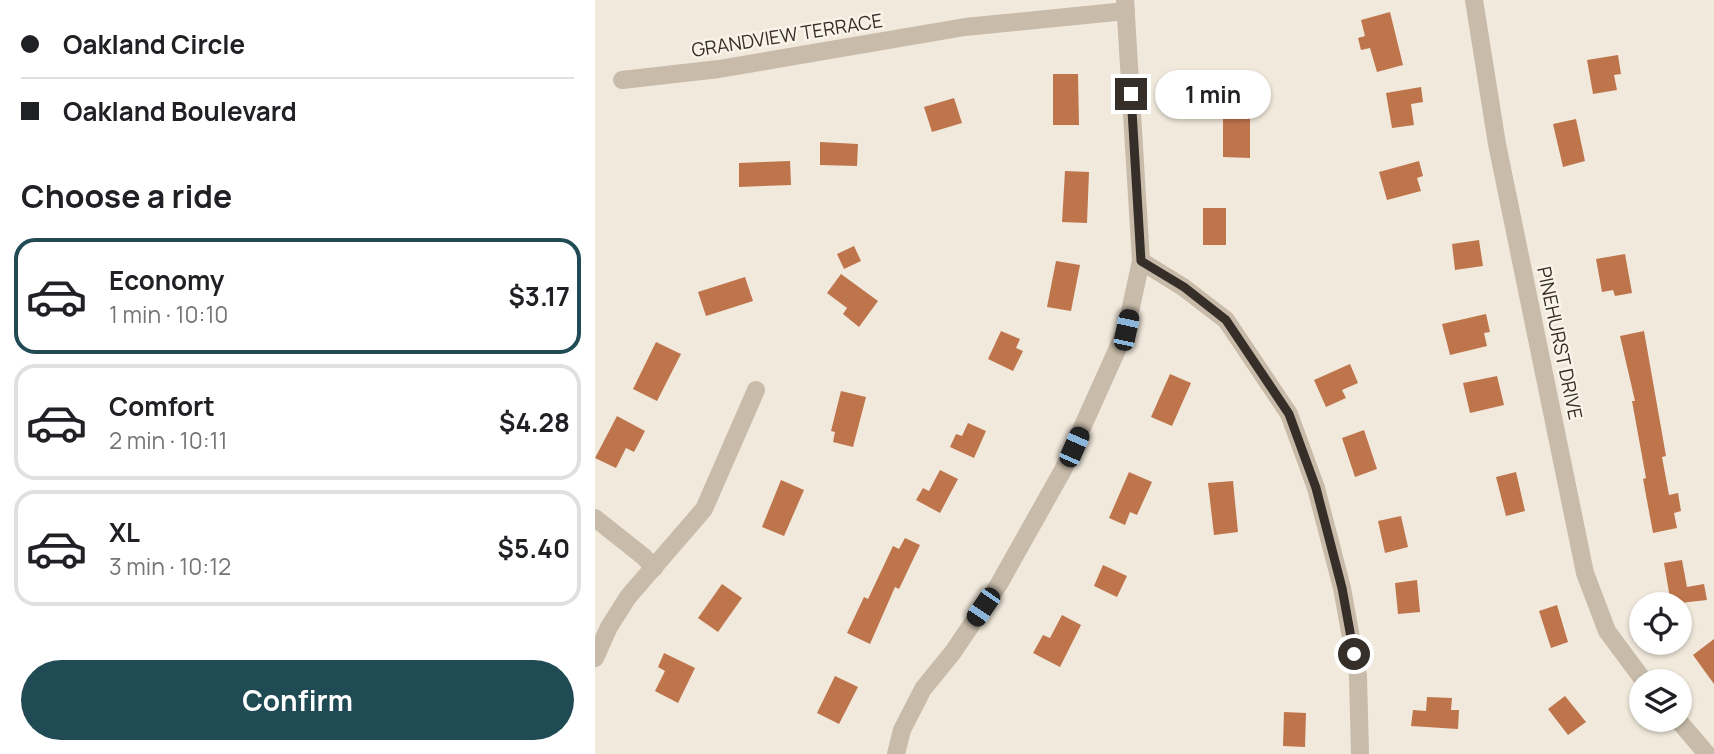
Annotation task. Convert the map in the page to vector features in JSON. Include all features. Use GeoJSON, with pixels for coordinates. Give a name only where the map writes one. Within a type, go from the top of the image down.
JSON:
{"type":"FeatureCollection","features":[{"type":"Feature","properties":{"kind":"street","name":"PINEHURST DRIVE"},"geometry":{"type":"LineString","coordinates":[[1474,0],[1497,144],[1585,573],[1607,631],[1635,669]]}},
{"type":"Feature","properties":{"kind":"street","name":"GRANDVIEW TERRACE"},"geometry":{"type":"LineString","coordinates":[[622,80],[719,69],[965,27],[1125,5]]}},
{"type":"Feature","properties":{"kind":"street"},"geometry":{"type":"LineString","coordinates":[[895,754],[902,730],[923,689],[953,652],[999,584],[1063,470],[1126,330],[1141,261],[1125,5]]}},
{"type":"Feature","properties":{"kind":"street"},"geometry":{"type":"LineString","coordinates":[[1141,261],[1184,287],[1226,320],[1289,414],[1316,488],[1342,588],[1358,677],[1360,754]]}},
{"type":"Feature","properties":{"kind":"street"},"geometry":{"type":"LineString","coordinates":[[595,657],[609,627],[628,597],[704,509],[756,390]]}},
{"type":"Feature","properties":{"kind":"street"},"geometry":{"type":"LineString","coordinates":[[595,518],[654,568]]}},
{"type":"Feature","properties":{"kind":"street"},"geometry":{"type":"LineString","coordinates":[[1688,732],[1707,754]]}},
{"type":"Feature","properties":{"kind":"building"},"geometry":{"type":"Polygon","coordinates":[[[1390,12],[1403,65],[1377,72],[1370,48],[1361,50],[1358,38],[1365,36],[1361,20],[1390,12]]]}},
{"type":"Feature","properties":{"kind":"building"},"geometry":{"type":"Polygon","coordinates":[[[1618,55],[1621,74],[1614,75],[1617,90],[1593,94],[1587,60],[1618,55]]]}},
{"type":"Feature","properties":{"kind":"building"},"geometry":{"type":"Polygon","coordinates":[[[1053,74],[1078,74],[1079,125],[1053,125],[1053,74]]]}},
{"type":"Feature","properties":{"kind":"building"},"geometry":{"type":"Polygon","coordinates":[[[1421,87],[1423,102],[1411,104],[1414,125],[1392,128],[1386,93],[1421,87]]]}},
{"type":"Feature","properties":{"kind":"building"},"geometry":{"type":"Polygon","coordinates":[[[954,98],[962,123],[932,132],[924,107],[954,98]]]}},
{"type":"Feature","properties":{"kind":"building"},"geometry":{"type":"Polygon","coordinates":[[[1223,114],[1250,115],[1250,158],[1223,157],[1223,114]]]}},
{"type":"Feature","properties":{"kind":"building"},"geometry":{"type":"Polygon","coordinates":[[[1576,119],[1585,161],[1563,167],[1553,124],[1576,119]]]}},
{"type":"Feature","properties":{"kind":"building"},"geometry":{"type":"Polygon","coordinates":[[[820,142],[858,144],[857,166],[820,165],[820,142]]]}},
{"type":"Feature","properties":{"kind":"building"},"geometry":{"type":"Polygon","coordinates":[[[790,161],[791,185],[739,187],[739,163],[790,161]]]}},
{"type":"Feature","properties":{"kind":"building"},"geometry":{"type":"Polygon","coordinates":[[[1419,161],[1423,176],[1417,178],[1421,191],[1387,200],[1379,172],[1419,161]]]}},
{"type":"Feature","properties":{"kind":"building"},"geometry":{"type":"Polygon","coordinates":[[[1065,171],[1089,172],[1087,223],[1062,222],[1065,171]]]}},
{"type":"Feature","properties":{"kind":"building"},"geometry":{"type":"Polygon","coordinates":[[[1203,208],[1226,208],[1226,245],[1203,245],[1203,208]]]}},
{"type":"Feature","properties":{"kind":"building"},"geometry":{"type":"Polygon","coordinates":[[[1479,240],[1483,266],[1455,270],[1452,244],[1479,240]]]}},
{"type":"Feature","properties":{"kind":"building"},"geometry":{"type":"Polygon","coordinates":[[[854,246],[861,261],[844,269],[837,254],[854,246]]]}},
{"type":"Feature","properties":{"kind":"building"},"geometry":{"type":"Polygon","coordinates":[[[1625,254],[1632,293],[1615,296],[1613,290],[1602,292],[1596,259],[1625,254]]]}},
{"type":"Feature","properties":{"kind":"building"},"geometry":{"type":"Polygon","coordinates":[[[1056,261],[1080,265],[1071,311],[1047,307],[1056,261]]]}},
{"type":"Feature","properties":{"kind":"building"},"geometry":{"type":"Polygon","coordinates":[[[841,274],[878,301],[859,327],[843,314],[847,308],[827,293],[841,274]]]}},
{"type":"Feature","properties":{"kind":"building"},"geometry":{"type":"Polygon","coordinates":[[[745,277],[753,301],[706,316],[698,292],[745,277]]]}},
{"type":"Feature","properties":{"kind":"building"},"geometry":{"type":"Polygon","coordinates":[[[1486,314],[1490,332],[1484,333],[1487,346],[1450,355],[1442,324],[1486,314]]]}},
{"type":"Feature","properties":{"kind":"building"},"geometry":{"type":"Polygon","coordinates":[[[1001,331],[1020,339],[1016,348],[1023,351],[1013,371],[988,359],[1001,331]]]}},
{"type":"Feature","properties":{"kind":"building"},"geometry":{"type":"Polygon","coordinates":[[[1644,331],[1666,456],[1662,457],[1669,495],[1678,493],[1681,511],[1674,513],[1677,528],[1653,533],[1632,401],[1635,401],[1620,336],[1644,331]]]}},
{"type":"Feature","properties":{"kind":"building"},"geometry":{"type":"Polygon","coordinates":[[[656,342],[681,354],[657,401],[633,389],[656,342]]]}},
{"type":"Feature","properties":{"kind":"building"},"geometry":{"type":"Polygon","coordinates":[[[1350,364],[1358,383],[1342,390],[1346,398],[1326,407],[1314,380],[1350,364]]]}},
{"type":"Feature","properties":{"kind":"building"},"geometry":{"type":"Polygon","coordinates":[[[1170,374],[1191,383],[1172,426],[1151,417],[1170,374]]]}},
{"type":"Feature","properties":{"kind":"building"},"geometry":{"type":"Polygon","coordinates":[[[1497,376],[1504,405],[1470,413],[1463,383],[1497,376]]]}},
{"type":"Feature","properties":{"kind":"building"},"geometry":{"type":"Polygon","coordinates":[[[841,391],[866,397],[853,447],[833,442],[835,432],[831,431],[841,391]]]}},
{"type":"Feature","properties":{"kind":"building"},"geometry":{"type":"Polygon","coordinates":[[[617,416],[645,431],[634,452],[626,448],[616,468],[595,458],[617,416]]]}},
{"type":"Feature","properties":{"kind":"building"},"geometry":{"type":"Polygon","coordinates":[[[968,423],[986,431],[974,458],[950,447],[956,434],[962,436],[968,423]]]}},
{"type":"Feature","properties":{"kind":"building"},"geometry":{"type":"Polygon","coordinates":[[[1364,430],[1377,469],[1355,477],[1342,438],[1364,430]]]}},
{"type":"Feature","properties":{"kind":"building"},"geometry":{"type":"Polygon","coordinates":[[[940,470],[958,479],[940,513],[916,500],[923,488],[929,491],[940,470]]]}},
{"type":"Feature","properties":{"kind":"building"},"geometry":{"type":"Polygon","coordinates":[[[1129,472],[1152,482],[1137,515],[1130,512],[1125,525],[1109,518],[1129,472]]]}},
{"type":"Feature","properties":{"kind":"building"},"geometry":{"type":"Polygon","coordinates":[[[1516,472],[1525,511],[1506,516],[1496,477],[1516,472]]]}},
{"type":"Feature","properties":{"kind":"building"},"geometry":{"type":"Polygon","coordinates":[[[781,480],[804,490],[784,536],[762,527],[781,480]]]}},
{"type":"Feature","properties":{"kind":"building"},"geometry":{"type":"Polygon","coordinates":[[[1233,481],[1238,532],[1214,535],[1208,483],[1233,481]]]}},
{"type":"Feature","properties":{"kind":"building"},"geometry":{"type":"Polygon","coordinates":[[[1401,516],[1408,547],[1385,553],[1378,521],[1401,516]]]}},
{"type":"Feature","properties":{"kind":"building"},"geometry":{"type":"Polygon","coordinates":[[[905,538],[920,545],[899,589],[895,587],[870,644],[847,633],[864,597],[868,599],[893,546],[899,549],[905,538]]]}},
{"type":"Feature","properties":{"kind":"building"},"geometry":{"type":"Polygon","coordinates":[[[1682,560],[1687,587],[1704,584],[1707,600],[1692,602],[1692,592],[1669,592],[1664,563],[1682,560]]]}},
{"type":"Feature","properties":{"kind":"building"},"geometry":{"type":"Polygon","coordinates":[[[1103,565],[1127,576],[1117,597],[1094,586],[1103,565]]]}},
{"type":"Feature","properties":{"kind":"building"},"geometry":{"type":"Polygon","coordinates":[[[1417,580],[1420,612],[1398,614],[1395,583],[1417,580]]]}},
{"type":"Feature","properties":{"kind":"building"},"geometry":{"type":"Polygon","coordinates":[[[722,584],[742,598],[718,632],[698,618],[722,584]]]}},
{"type":"Feature","properties":{"kind":"building"},"geometry":{"type":"Polygon","coordinates":[[[1557,605],[1568,642],[1551,648],[1539,611],[1557,605]]]}},
{"type":"Feature","properties":{"kind":"building"},"geometry":{"type":"Polygon","coordinates":[[[1062,615],[1081,625],[1060,667],[1033,653],[1043,635],[1050,638],[1062,615]]]}},
{"type":"Feature","properties":{"kind":"building"},"geometry":{"type":"Polygon","coordinates":[[[1714,639],[1714,684],[1693,655],[1714,639]]]}},
{"type":"Feature","properties":{"kind":"building"},"geometry":{"type":"Polygon","coordinates":[[[664,653],[695,668],[678,703],[655,691],[665,671],[658,667],[664,653]]]}},
{"type":"Feature","properties":{"kind":"building"},"geometry":{"type":"Polygon","coordinates":[[[835,676],[858,687],[839,724],[817,713],[835,676]]]}},
{"type":"Feature","properties":{"kind":"building"},"geometry":{"type":"Polygon","coordinates":[[[1565,696],[1586,722],[1568,735],[1548,709],[1565,696]]]}},
{"type":"Feature","properties":{"kind":"building"},"geometry":{"type":"Polygon","coordinates":[[[1427,697],[1452,698],[1451,710],[1459,710],[1458,729],[1411,726],[1413,710],[1426,711],[1427,697]]]}},
{"type":"Feature","properties":{"kind":"building"},"geometry":{"type":"Polygon","coordinates":[[[1284,712],[1306,713],[1305,747],[1283,746],[1284,712]]]}},
{"type":"Feature","properties":{"kind":"route"},"geometry":{"type":"LineString","coordinates":[[1131,94],[1141,261],[1184,287],[1226,320],[1289,414],[1316,488],[1342,588],[1354,654]]}}]}
